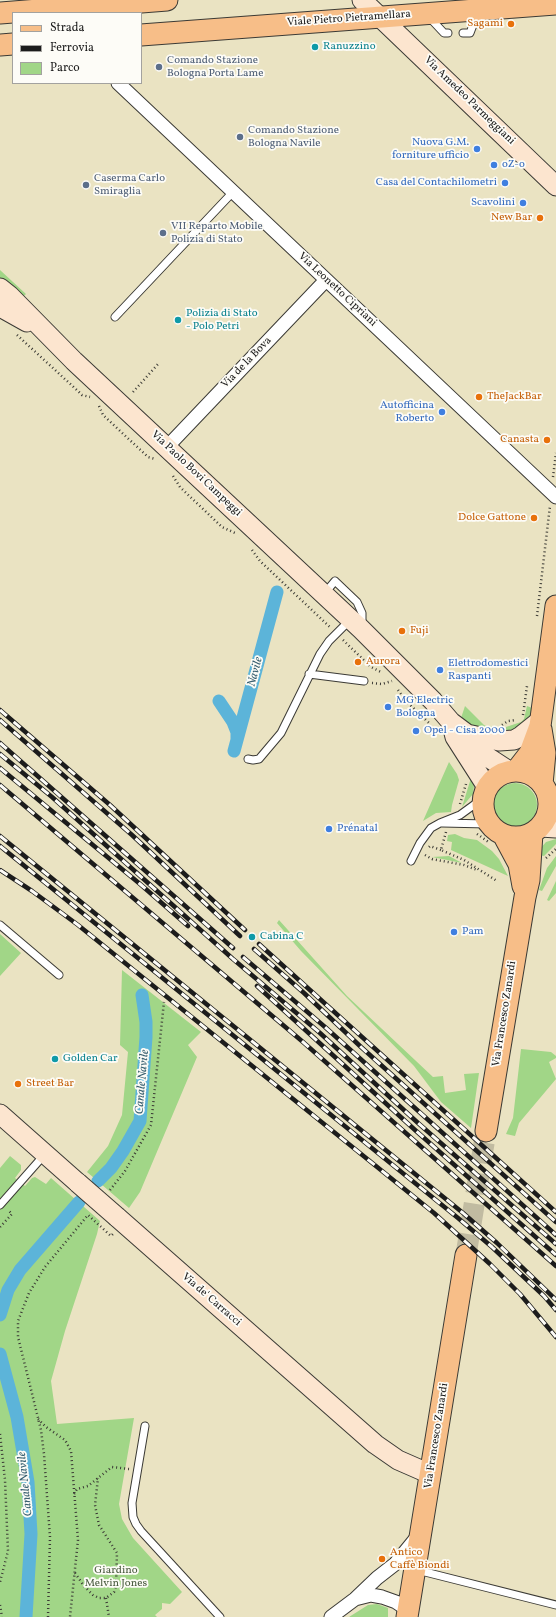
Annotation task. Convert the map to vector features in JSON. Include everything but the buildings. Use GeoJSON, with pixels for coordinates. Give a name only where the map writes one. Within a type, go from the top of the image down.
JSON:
{"type":"FeatureCollection","features":[{"type":"Feature","properties":{"kind":"main road"},"geometry":{"type":"LineString","coordinates":[[0,12],[34,5],[61,10],[167,0]]}},
{"type":"Feature","properties":{"kind":"main road","name":"Viale Pietro Pietramellara"},"geometry":{"type":"LineString","coordinates":[[142,35],[556,4]]}},
{"type":"Feature","properties":{"kind":"main road"},"geometry":{"type":"LineString","coordinates":[[0,45],[12,44]]}},
{"type":"Feature","properties":{"kind":"main road"},"geometry":{"type":"LineString","coordinates":[[541,723],[549,797],[548,813],[543,829],[518,838],[490,835],[483,812],[485,793],[496,777],[513,771],[530,753],[541,723],[553,654],[556,606]]}},
{"type":"Feature","properties":{"kind":"main road"},"geometry":{"type":"LineString","coordinates":[[513,771],[530,774],[549,797]]}},
{"type":"Feature","properties":{"kind":"main road","name":"Via Francesco Zanardi"},"geometry":{"type":"LineString","coordinates":[[486,1131],[525,897],[543,829]]}},
{"type":"Feature","properties":{"kind":"main road","name":"Via Francesco Zanardi"},"geometry":{"type":"LineString","coordinates":[[490,835],[519,864],[525,897]]}},
{"type":"Feature","properties":{"kind":"main road","name":"Via Francesco Zanardi"},"geometry":{"type":"LineString","coordinates":[[408,1614],[466,1255]]}},
{"type":"Feature","properties":{"kind":"street","name":"Via Amedeo Parmeggiani"},"geometry":{"type":"LineString","coordinates":[[362,0],[556,186]]}},
{"type":"Feature","properties":{"kind":"street","name":"Via Leonetto Cipriani"},"geometry":{"type":"LineString","coordinates":[[119,84],[326,280],[553,501]]}},
{"type":"Feature","properties":{"kind":"street","name":"Via de la Bova"},"geometry":{"type":"LineString","coordinates":[[162,454],[326,280]]}},
{"type":"Feature","properties":{"kind":"street","name":"Via Paolo Bovi Campeggi"},"geometry":{"type":"LineString","coordinates":[[0,288],[10,296],[162,454],[324,594],[433,701],[451,722],[467,734],[486,756],[513,771]]}},
{"type":"Feature","properties":{"kind":"street","name":"Via Paolo Bovi Campeggi"},"geometry":{"type":"LineString","coordinates":[[0,307],[42,330]]}},
{"type":"Feature","properties":{"kind":"street","name":"Via Paolo Bovi Campeggi"},"geometry":{"type":"LineString","coordinates":[[451,722],[455,737],[485,793]]}},
{"type":"Feature","properties":{"kind":"street","name":"Via Paolo Bovi Campeggi"},"geometry":{"type":"LineString","coordinates":[[467,734],[500,741],[514,740],[541,723]]}},
{"type":"Feature","properties":{"kind":"street","name":"Via de' Carracci"},"geometry":{"type":"LineString","coordinates":[[0,1114],[382,1450],[398,1460],[430,1474]]}},
{"type":"Feature","properties":{"kind":"street"},"geometry":{"type":"LineString","coordinates":[[335,1616],[355,1599],[365,1588],[400,1560],[421,1532]]}},
{"type":"Feature","properties":{"kind":"street"},"geometry":{"type":"LineString","coordinates":[[355,1599],[371,1595],[382,1597],[396,1602],[408,1614]]}},
{"type":"Feature","properties":{"kind":"lane"},"geometry":{"type":"LineString","coordinates":[[463,33],[470,33],[479,10]]}},
{"type":"Feature","properties":{"kind":"lane"},"geometry":{"type":"LineString","coordinates":[[427,14],[444,34],[448,34]]}},
{"type":"Feature","properties":{"kind":"lane"},"geometry":{"type":"LineString","coordinates":[[115,317],[233,192]]}},
{"type":"Feature","properties":{"kind":"lane"},"geometry":{"type":"LineString","coordinates":[[248,759],[259,759],[281,733],[324,648],[356,624]]}},
{"type":"Feature","properties":{"kind":"lane"},"geometry":{"type":"LineString","coordinates":[[310,674],[364,682]]}},
{"type":"Feature","properties":{"kind":"lane"},"geometry":{"type":"LineString","coordinates":[[411,861],[425,835],[431,828],[440,822],[460,815],[485,793]]}},
{"type":"Feature","properties":{"kind":"lane"},"geometry":{"type":"LineString","coordinates":[[440,822],[490,835]]}},
{"type":"Feature","properties":{"kind":"lane"},"geometry":{"type":"LineString","coordinates":[[0,925],[59,976]]}},
{"type":"Feature","properties":{"kind":"lane"},"geometry":{"type":"LineString","coordinates":[[0,1204],[45,1154]]}},
{"type":"Feature","properties":{"kind":"lane"},"geometry":{"type":"LineString","coordinates":[[145,1426],[132,1510],[136,1524],[220,1617]]}},
{"type":"Feature","properties":{"kind":"lane"},"geometry":{"type":"LineString","coordinates":[[415,1570],[556,1604]]}},
{"type":"Feature","properties":{"kind":"path"},"geometry":{"type":"LineString","coordinates":[[16,335],[79,392],[92,398]]}},
{"type":"Feature","properties":{"kind":"path"},"geometry":{"type":"LineString","coordinates":[[133,392],[159,363]]}},
{"type":"Feature","properties":{"kind":"path"},"geometry":{"type":"LineString","coordinates":[[97,403],[104,415],[148,457],[162,454]]}},
{"type":"Feature","properties":{"kind":"path"},"geometry":{"type":"LineString","coordinates":[[553,478],[556,453]]}},
{"type":"Feature","properties":{"kind":"path"},"geometry":{"type":"LineString","coordinates":[[172,474],[180,487],[222,527],[237,534]]}},
{"type":"Feature","properties":{"kind":"path"},"geometry":{"type":"LineString","coordinates":[[536,618],[553,501]]}},
{"type":"Feature","properties":{"kind":"path"},"geometry":{"type":"LineString","coordinates":[[250,546],[260,561],[331,628]]}},
{"type":"Feature","properties":{"kind":"path"},"geometry":{"type":"LineString","coordinates":[[341,638],[371,667],[376,671],[384,673]]}},
{"type":"Feature","properties":{"kind":"path"},"geometry":{"type":"LineString","coordinates":[[388,677],[405,700],[431,724]]}},
{"type":"Feature","properties":{"kind":"path"},"geometry":{"type":"LineString","coordinates":[[364,682],[382,684],[392,681]]}},
{"type":"Feature","properties":{"kind":"path"},"geometry":{"type":"LineString","coordinates":[[500,729],[504,723],[522,717],[528,684]]}},
{"type":"Feature","properties":{"kind":"path"},"geometry":{"type":"LineString","coordinates":[[459,807],[467,782]]}},
{"type":"Feature","properties":{"kind":"path"},"geometry":{"type":"LineString","coordinates":[[441,850],[447,831]]}},
{"type":"Feature","properties":{"kind":"path"},"geometry":{"type":"LineString","coordinates":[[484,872],[464,865],[432,859],[427,857],[425,854],[430,846],[441,850],[464,860],[484,872],[497,881]]}},
{"type":"Feature","properties":{"kind":"path"},"geometry":{"type":"LineString","coordinates":[[110,1191],[125,1171],[151,1125],[164,1002]]}},
{"type":"Feature","properties":{"kind":"path"},"geometry":{"type":"LineString","coordinates":[[0,1204],[12,1214],[0,1227]]}},
{"type":"Feature","properties":{"kind":"path"},"geometry":{"type":"LineString","coordinates":[[48,1617],[50,1537],[44,1454],[38,1418],[18,1336],[18,1321],[29,1293],[45,1267],[88,1215],[111,1236]]}},
{"type":"Feature","properties":{"kind":"path"},"geometry":{"type":"LineString","coordinates":[[38,1418],[46,1427],[65,1440],[70,1451],[78,1540],[70,1617]]}},
{"type":"Feature","properties":{"kind":"path"},"geometry":{"type":"LineString","coordinates":[[0,1434],[8,1551],[0,1582]]}},
{"type":"Feature","properties":{"kind":"path"},"geometry":{"type":"LineString","coordinates":[[74,1494],[78,1489],[88,1486],[112,1467],[137,1470]]}},
{"type":"Feature","properties":{"kind":"path"},"geometry":{"type":"LineString","coordinates":[[75,1572],[84,1586],[93,1595],[99,1598],[106,1598],[114,1592],[116,1586],[117,1553],[99,1525],[95,1505],[98,1478]]}},
{"type":"Feature","properties":{"kind":"path"},"geometry":{"type":"LineString","coordinates":[[106,1598],[109,1617]]}},
{"type":"Feature","properties":{"kind":"path"},"geometry":{"type":"LineString","coordinates":[[0,1605],[2,1617]]}},
{"type":"Feature","properties":{"kind":"green space"},"geometry":{"type":"Polygon","coordinates":[[[0,270],[26,294],[24,296],[0,280],[0,270]]]}},
{"type":"Feature","properties":{"kind":"green space"},"geometry":{"type":"Polygon","coordinates":[[[465,706],[484,725],[488,727],[494,726],[494,736],[480,733],[461,718],[465,706]]]}},
{"type":"Feature","properties":{"kind":"green space"},"geometry":{"type":"Polygon","coordinates":[[[527,706],[532,708],[529,720],[505,737],[506,727],[521,722],[524,719],[527,706]]]}},
{"type":"Feature","properties":{"kind":"green space"},"geometry":{"type":"Polygon","coordinates":[[[449,762],[459,780],[451,812],[436,813],[423,821],[449,762]]]}},
{"type":"Feature","properties":{"kind":"green space"},"geometry":{"type":"Polygon","coordinates":[[[471,778],[474,786],[473,794],[462,807],[471,778]]]}},
{"type":"Feature","properties":{"kind":"green space"},"geometry":{"type":"Polygon","coordinates":[[[511,783],[519,783],[531,789],[537,801],[537,809],[531,821],[519,827],[511,827],[499,821],[493,809],[493,801],[499,789],[511,783]]]}},
{"type":"Feature","properties":{"kind":"green space"},"geometry":{"type":"Polygon","coordinates":[[[455,834],[464,838],[477,840],[492,851],[499,859],[508,876],[451,850],[452,842],[447,841],[448,835],[455,834]]]}},
{"type":"Feature","properties":{"kind":"green space"},"geometry":{"type":"Polygon","coordinates":[[[556,839],[556,844],[544,856],[539,855],[540,849],[546,842],[556,839]]]}},
{"type":"Feature","properties":{"kind":"green space"},"geometry":{"type":"Polygon","coordinates":[[[449,856],[462,863],[432,857],[449,856]]]}},
{"type":"Feature","properties":{"kind":"green space"},"geometry":{"type":"Polygon","coordinates":[[[556,856],[556,866],[542,891],[539,890],[547,868],[556,856]]]}},
{"type":"Feature","properties":{"kind":"green space"},"geometry":{"type":"Polygon","coordinates":[[[556,881],[556,893],[549,901],[547,900],[556,881]]]}},
{"type":"Feature","properties":{"kind":"green space"},"geometry":{"type":"Polygon","coordinates":[[[279,920],[347,996],[433,1077],[443,1076],[445,1093],[466,1090],[464,1074],[479,1073],[471,1128],[441,1102],[414,1066],[301,951],[277,923],[279,920]]]}},
{"type":"Feature","properties":{"kind":"green space"},"geometry":{"type":"Polygon","coordinates":[[[0,934],[21,953],[0,976],[0,934]]]}},
{"type":"Feature","properties":{"kind":"green space"},"geometry":{"type":"Polygon","coordinates":[[[122,970],[201,1032],[188,1045],[197,1057],[140,1192],[129,1208],[87,1172],[108,1146],[122,1115],[128,1052],[120,1045],[122,970]]]}},
{"type":"Feature","properties":{"kind":"green space"},"geometry":{"type":"Polygon","coordinates":[[[521,1049],[551,1052],[556,1056],[556,1058],[549,1062],[556,1079],[519,1123],[515,1136],[506,1134],[513,1118],[521,1049]]]}},
{"type":"Feature","properties":{"kind":"green space","name":"Giardino Melvin Jones"},"geometry":{"type":"Polygon","coordinates":[[[10,1156],[21,1165],[21,1170],[15,1178],[25,1186],[32,1178],[35,1177],[46,1184],[51,1178],[100,1221],[65,1331],[51,1381],[57,1424],[134,1418],[119,1504],[122,1519],[133,1538],[182,1592],[170,1604],[162,1603],[162,1609],[155,1615],[157,1617],[0,1617],[0,1168],[10,1156]]]}},
{"type":"Feature","properties":{"kind":"green space"},"geometry":{"type":"Polygon","coordinates":[[[377,1604],[388,1608],[388,1617],[349,1617],[368,1605],[377,1604]]]}},
{"type":"Feature","properties":{"kind":"waterway","name":"Navile"},"geometry":{"type":"LineString","coordinates":[[234,751],[277,592]]}},
{"type":"Feature","properties":{"kind":"waterway"},"geometry":{"type":"LineString","coordinates":[[219,701],[233,722],[237,732],[237,740]]}},
{"type":"Feature","properties":{"kind":"waterway","name":"Canale Navile"},"geometry":{"type":"LineString","coordinates":[[98,1181],[111,1168],[123,1151],[140,1121],[146,1037],[146,1022],[142,995]]}},
{"type":"Feature","properties":{"kind":"waterway","name":"Canale Navile"},"geometry":{"type":"LineString","coordinates":[[0,1315],[8,1290],[20,1270],[79,1202]]}},
{"type":"Feature","properties":{"kind":"waterway","name":"Canale Navile"},"geometry":{"type":"LineString","coordinates":[[0,1354],[17,1417],[28,1482],[31,1534],[26,1617]]}},
{"type":"Feature","properties":{"kind":"tunnel"},"geometry":{"type":"LineString","coordinates":[[466,1255],[486,1131]]}},
{"type":"Feature","properties":{"kind":"railway"},"geometry":{"type":"LineString","coordinates":[[0,710],[110,805],[245,930]]}},
{"type":"Feature","properties":{"kind":"railway"},"geometry":{"type":"LineString","coordinates":[[0,720],[132,835],[240,936]]}},
{"type":"Feature","properties":{"kind":"railway"},"geometry":{"type":"LineString","coordinates":[[0,743],[233,948]]}},
{"type":"Feature","properties":{"kind":"railway"},"geometry":{"type":"LineString","coordinates":[[0,754],[52,797],[233,959],[320,1033],[418,1123],[556,1244]]}},
{"type":"Feature","properties":{"kind":"railway"},"geometry":{"type":"LineString","coordinates":[[0,768],[140,884],[188,926]]}},
{"type":"Feature","properties":{"kind":"railway"},"geometry":{"type":"LineString","coordinates":[[0,785],[303,1042],[556,1266]]}},
{"type":"Feature","properties":{"kind":"railway"},"geometry":{"type":"LineString","coordinates":[[0,836],[463,1213],[497,1243],[556,1300]]}},
{"type":"Feature","properties":{"kind":"railway"},"geometry":{"type":"LineString","coordinates":[[0,846],[458,1218],[492,1247],[544,1296],[556,1310]]}},
{"type":"Feature","properties":{"kind":"railway"},"geometry":{"type":"LineString","coordinates":[[0,870],[32,891],[78,925],[434,1213],[490,1264],[520,1294],[556,1337]]}},
{"type":"Feature","properties":{"kind":"railway"},"geometry":{"type":"LineString","coordinates":[[259,944],[556,1212]]}},
{"type":"Feature","properties":{"kind":"railway"},"geometry":{"type":"LineString","coordinates":[[254,949],[556,1222]]}},
{"type":"Feature","properties":{"kind":"railway"},"geometry":{"type":"LineString","coordinates":[[243,957],[325,1027],[556,1235]]}},
{"type":"Feature","properties":{"kind":"railway"},"geometry":{"type":"LineString","coordinates":[[257,986],[415,1130],[556,1255]]}},
{"type":"Feature","properties":{"kind":"place","name":"Sagami"},"geometry":{"type":"Point","coordinates":[511,24]}},
{"type":"Feature","properties":{"kind":"place","name":"Ranuzzino"},"geometry":{"type":"Point","coordinates":[315,47]}},
{"type":"Feature","properties":{"kind":"place","name":"Comando Stazione Bologna Porta Lame"},"geometry":{"type":"Point","coordinates":[159,67]}},
{"type":"Feature","properties":{"kind":"place","name":"Comando Stazione Bologna Navile"},"geometry":{"type":"Point","coordinates":[240,137]}},
{"type":"Feature","properties":{"kind":"place","name":"Nuova G.M. forniture ufficio"},"geometry":{"type":"Point","coordinates":[477,149]}},
{"type":"Feature","properties":{"kind":"place","name":"oZ-o"},"geometry":{"type":"Point","coordinates":[494,165]}},
{"type":"Feature","properties":{"kind":"place","name":"Casa del Contachilometri"},"geometry":{"type":"Point","coordinates":[505,183]}},
{"type":"Feature","properties":{"kind":"place","name":"Caserma Carlo Smiraglia"},"geometry":{"type":"Point","coordinates":[86,185]}},
{"type":"Feature","properties":{"kind":"place","name":"Scavolini"},"geometry":{"type":"Point","coordinates":[523,203]}},
{"type":"Feature","properties":{"kind":"place","name":"New Bar"},"geometry":{"type":"Point","coordinates":[540,218]}},
{"type":"Feature","properties":{"kind":"place","name":"VII Reparto Mobile Polizia di Stato"},"geometry":{"type":"Point","coordinates":[163,233]}},
{"type":"Feature","properties":{"kind":"place","name":"Polizia di Stato - Polo Petri"},"geometry":{"type":"Point","coordinates":[178,320]}},
{"type":"Feature","properties":{"kind":"place","name":"TheJackBar"},"geometry":{"type":"Point","coordinates":[479,397]}},
{"type":"Feature","properties":{"kind":"place","name":"Autofficina Roberto"},"geometry":{"type":"Point","coordinates":[442,412]}},
{"type":"Feature","properties":{"kind":"place","name":"Canasta"},"geometry":{"type":"Point","coordinates":[547,440]}},
{"type":"Feature","properties":{"kind":"place","name":"Dolce Gattone"},"geometry":{"type":"Point","coordinates":[534,518]}},
{"type":"Feature","properties":{"kind":"place","name":"Fuji"},"geometry":{"type":"Point","coordinates":[402,631]}},
{"type":"Feature","properties":{"kind":"place","name":"Aurora"},"geometry":{"type":"Point","coordinates":[358,662]}},
{"type":"Feature","properties":{"kind":"place","name":"Elettrodomestici Raspanti"},"geometry":{"type":"Point","coordinates":[440,670]}},
{"type":"Feature","properties":{"kind":"place","name":"MG Electric Bologna"},"geometry":{"type":"Point","coordinates":[388,707]}},
{"type":"Feature","properties":{"kind":"place","name":"Opel - Cisa 2000"},"geometry":{"type":"Point","coordinates":[416,731]}},
{"type":"Feature","properties":{"kind":"place","name":"Prénatal"},"geometry":{"type":"Point","coordinates":[329,829]}},
{"type":"Feature","properties":{"kind":"place","name":"Pam"},"geometry":{"type":"Point","coordinates":[454,932]}},
{"type":"Feature","properties":{"kind":"place","name":"Cabina C"},"geometry":{"type":"Point","coordinates":[252,937]}},
{"type":"Feature","properties":{"kind":"place","name":"Golden Car"},"geometry":{"type":"Point","coordinates":[55,1059]}},
{"type":"Feature","properties":{"kind":"place","name":"Street Bar"},"geometry":{"type":"Point","coordinates":[18,1084]}},
{"type":"Feature","properties":{"kind":"place","name":"Antico Caffè Biondi"},"geometry":{"type":"Point","coordinates":[382,1559]}}]}
